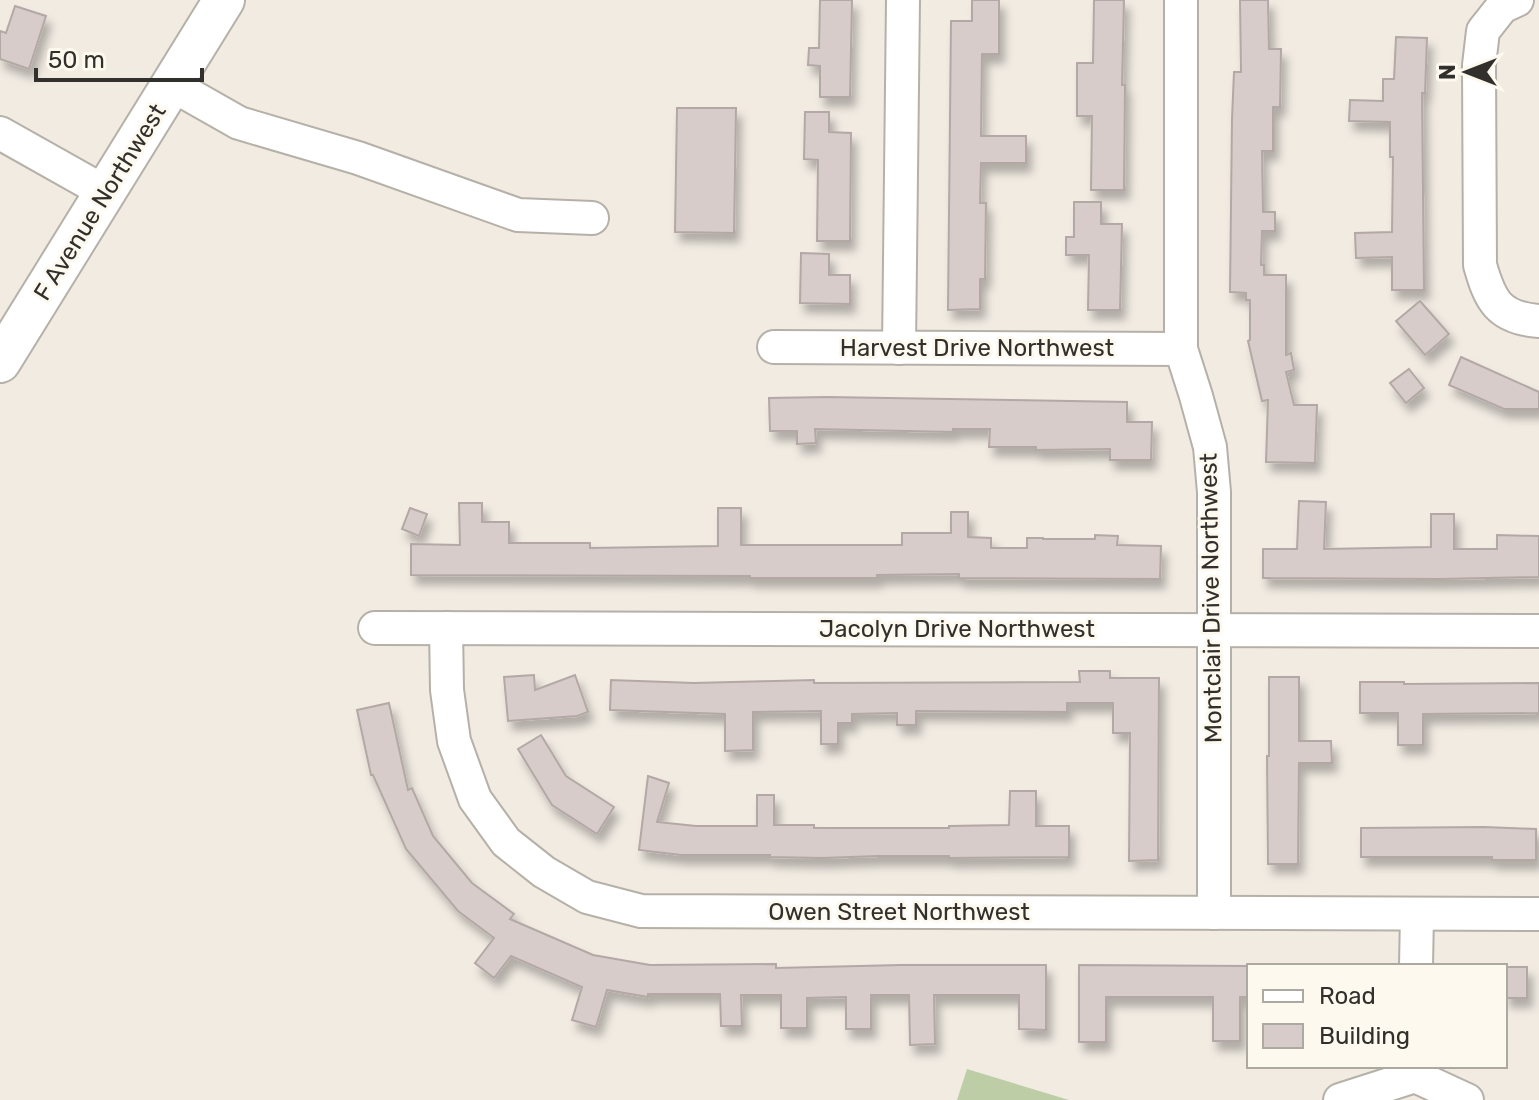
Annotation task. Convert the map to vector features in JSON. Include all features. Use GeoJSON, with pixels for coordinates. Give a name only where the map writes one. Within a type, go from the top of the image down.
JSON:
{"type":"FeatureCollection","features":[{"type":"Feature","properties":{"kind":"main road","name":"F Avenue Northwest"},"geometry":{"type":"LineString","coordinates":[[0,362],[224,0]]}},
{"type":"Feature","properties":{"kind":"street"},"geometry":{"type":"LineString","coordinates":[[899,348],[903,0]]}},
{"type":"Feature","properties":{"kind":"street","name":"Montclair Drive Northwest"},"geometry":{"type":"LineString","coordinates":[[1181,0],[1181,349],[1210,447],[1214,492],[1214,913]]}},
{"type":"Feature","properties":{"kind":"street"},"geometry":{"type":"LineString","coordinates":[[1517,0],[1502,7],[1483,31],[1479,65],[1480,265],[1489,295],[1506,313],[1539,321]]}},
{"type":"Feature","properties":{"kind":"street"},"geometry":{"type":"LineString","coordinates":[[172,85],[239,123],[358,158],[518,215],[592,218]]}},
{"type":"Feature","properties":{"kind":"street"},"geometry":{"type":"LineString","coordinates":[[0,133],[105,192]]}},
{"type":"Feature","properties":{"kind":"street","name":"Harvest Drive Northwest"},"geometry":{"type":"LineString","coordinates":[[774,347],[1181,349]]}},
{"type":"Feature","properties":{"kind":"street","name":"Jacolyn Drive Northwest"},"geometry":{"type":"LineString","coordinates":[[375,628],[1539,631]]}},
{"type":"Feature","properties":{"kind":"street","name":"Owen Street Northwest"},"geometry":{"type":"LineString","coordinates":[[446,628],[447,690],[454,741],[475,799],[506,842],[544,872],[587,897],[641,911],[1539,914]]}},
{"type":"Feature","properties":{"kind":"street"},"geometry":{"type":"LineString","coordinates":[[1416,964],[1417,914]]}},
{"type":"Feature","properties":{"kind":"street"},"geometry":{"type":"LineString","coordinates":[[1340,1100],[1415,1071],[1467,1100]]}},
{"type":"Feature","properties":{"kind":"green space"},"geometry":{"type":"Polygon","coordinates":[[[967,1069],[1069,1100],[957,1100],[967,1069]]]}},
{"type":"Feature","properties":{"kind":"building"},"geometry":{"type":"Polygon","coordinates":[[[820,0],[852,0],[850,97],[820,97],[820,66],[808,65],[809,48],[819,48],[820,0]]]}},
{"type":"Feature","properties":{"kind":"building"},"geometry":{"type":"Polygon","coordinates":[[[972,0],[999,0],[999,54],[982,54],[981,136],[1026,136],[1026,163],[981,163],[980,203],[986,203],[985,279],[980,279],[980,309],[948,310],[951,21],[972,21],[972,0]]]}},
{"type":"Feature","properties":{"kind":"building"},"geometry":{"type":"Polygon","coordinates":[[[1094,0],[1124,0],[1124,190],[1091,190],[1092,116],[1077,116],[1077,63],[1093,63],[1094,0]]]}},
{"type":"Feature","properties":{"kind":"building"},"geometry":{"type":"Polygon","coordinates":[[[1240,0],[1268,0],[1269,49],[1281,49],[1280,107],[1273,107],[1273,151],[1262,151],[1263,212],[1275,212],[1275,231],[1262,231],[1261,265],[1264,265],[1264,275],[1286,275],[1286,355],[1291,353],[1294,370],[1286,372],[1294,405],[1317,405],[1315,463],[1266,462],[1268,400],[1262,401],[1248,341],[1250,300],[1246,300],[1246,293],[1230,292],[1232,119],[1234,72],[1241,72],[1240,0]]]}},
{"type":"Feature","properties":{"kind":"building"},"geometry":{"type":"Polygon","coordinates":[[[15,6],[46,16],[29,69],[0,59],[0,31],[6,33],[15,6]]]}},
{"type":"Feature","properties":{"kind":"building"},"geometry":{"type":"Polygon","coordinates":[[[1396,37],[1427,38],[1425,93],[1422,93],[1424,290],[1392,290],[1392,257],[1356,258],[1355,233],[1392,232],[1393,157],[1390,157],[1390,122],[1349,121],[1350,100],[1383,101],[1383,79],[1394,79],[1396,37]]]}},
{"type":"Feature","properties":{"kind":"building"},"geometry":{"type":"Polygon","coordinates":[[[677,108],[736,108],[734,233],[675,232],[677,108]]]}},
{"type":"Feature","properties":{"kind":"building"},"geometry":{"type":"Polygon","coordinates":[[[805,112],[829,112],[829,132],[851,133],[850,241],[817,241],[818,160],[804,159],[805,112]]]}},
{"type":"Feature","properties":{"kind":"building"},"geometry":{"type":"Polygon","coordinates":[[[1074,202],[1101,202],[1101,224],[1122,224],[1120,310],[1088,310],[1089,255],[1066,255],[1066,237],[1074,237],[1074,202]]]}},
{"type":"Feature","properties":{"kind":"building"},"geometry":{"type":"Polygon","coordinates":[[[801,253],[829,254],[829,275],[850,275],[850,304],[800,303],[801,253]]]}},
{"type":"Feature","properties":{"kind":"building"},"geometry":{"type":"Polygon","coordinates":[[[1420,301],[1449,334],[1425,355],[1396,321],[1420,301]]]}},
{"type":"Feature","properties":{"kind":"building"},"geometry":{"type":"Polygon","coordinates":[[[1461,357],[1539,392],[1539,409],[1504,409],[1449,385],[1461,357]]]}},
{"type":"Feature","properties":{"kind":"building"},"geometry":{"type":"Polygon","coordinates":[[[1409,369],[1424,388],[1406,403],[1390,383],[1409,369]]]}},
{"type":"Feature","properties":{"kind":"building"},"geometry":{"type":"Polygon","coordinates":[[[769,398],[1127,402],[1127,422],[1152,422],[1151,460],[1110,460],[1110,449],[989,447],[990,429],[953,429],[953,432],[815,429],[816,443],[797,444],[797,431],[770,431],[769,398]]]}},
{"type":"Feature","properties":{"kind":"building"},"geometry":{"type":"Polygon","coordinates":[[[1299,501],[1326,502],[1324,549],[1431,547],[1431,514],[1454,514],[1454,549],[1497,549],[1497,535],[1539,536],[1539,577],[1263,578],[1263,549],[1297,549],[1299,501]]]}},
{"type":"Feature","properties":{"kind":"building"},"geometry":{"type":"Polygon","coordinates":[[[459,503],[482,503],[482,522],[509,522],[509,543],[590,543],[590,548],[718,546],[718,508],[741,508],[741,545],[902,545],[902,533],[951,533],[951,512],[968,512],[968,537],[991,538],[991,548],[1027,548],[1027,538],[1095,539],[1095,535],[1118,536],[1117,545],[1161,546],[1160,579],[959,578],[959,574],[877,575],[877,578],[411,575],[411,544],[460,545],[459,503]]]}},
{"type":"Feature","properties":{"kind":"building"},"geometry":{"type":"Polygon","coordinates":[[[410,508],[427,514],[419,536],[402,529],[410,508]]]}},
{"type":"Feature","properties":{"kind":"building"},"geometry":{"type":"Polygon","coordinates":[[[1079,671],[1110,671],[1110,678],[1159,678],[1158,860],[1129,861],[1130,733],[1113,733],[1113,703],[1067,703],[1067,712],[916,711],[916,725],[897,725],[897,713],[852,714],[852,723],[838,723],[838,744],[821,744],[821,711],[753,712],[753,750],[725,751],[725,714],[610,710],[611,680],[694,683],[814,680],[814,683],[1080,682],[1079,671]]]}},
{"type":"Feature","properties":{"kind":"building"},"geometry":{"type":"Polygon","coordinates":[[[534,675],[535,690],[575,675],[588,712],[577,716],[508,721],[504,677],[534,675]]]}},
{"type":"Feature","properties":{"kind":"building"},"geometry":{"type":"Polygon","coordinates":[[[1269,677],[1299,677],[1299,741],[1331,741],[1332,763],[1299,763],[1298,864],[1268,864],[1269,677]]]}},
{"type":"Feature","properties":{"kind":"building"},"geometry":{"type":"Polygon","coordinates":[[[1360,682],[1539,683],[1539,713],[1423,714],[1423,745],[1398,745],[1398,713],[1360,713],[1360,682]]]}},
{"type":"Feature","properties":{"kind":"building"},"geometry":{"type":"Polygon","coordinates":[[[389,703],[408,790],[412,788],[433,836],[472,883],[514,914],[510,919],[593,955],[650,965],[776,964],[776,968],[1046,965],[1046,1030],[1019,1029],[1019,995],[934,995],[935,1044],[910,1045],[909,995],[871,995],[871,1029],[846,1029],[846,997],[807,998],[807,1028],[781,1028],[781,995],[741,995],[742,1026],[721,1026],[720,994],[648,994],[648,997],[607,990],[596,1027],[572,1020],[582,987],[511,956],[494,978],[475,963],[494,938],[458,911],[406,849],[371,775],[357,710],[389,703]]]}},
{"type":"Feature","properties":{"kind":"building"},"geometry":{"type":"Polygon","coordinates":[[[541,735],[566,776],[614,807],[597,834],[552,805],[518,749],[541,735]]]}},
{"type":"Feature","properties":{"kind":"building"},"geometry":{"type":"Polygon","coordinates":[[[648,776],[669,783],[657,822],[696,826],[757,826],[757,795],[774,795],[774,825],[949,828],[1009,825],[1010,791],[1036,791],[1036,826],[1069,826],[1069,857],[822,858],[681,855],[639,850],[648,776]]]}},
{"type":"Feature","properties":{"kind":"building"},"geometry":{"type":"Polygon","coordinates":[[[1361,828],[1536,829],[1536,860],[1361,857],[1361,828]]]}},
{"type":"Feature","properties":{"kind":"building"},"geometry":{"type":"Polygon","coordinates":[[[1079,965],[1247,966],[1247,997],[1240,997],[1240,1041],[1213,1041],[1213,997],[1106,997],[1106,1042],[1079,1042],[1079,965]]]}},
{"type":"Feature","properties":{"kind":"building"},"geometry":{"type":"Polygon","coordinates":[[[1507,967],[1527,967],[1527,998],[1507,998],[1507,967]]]}}]}
